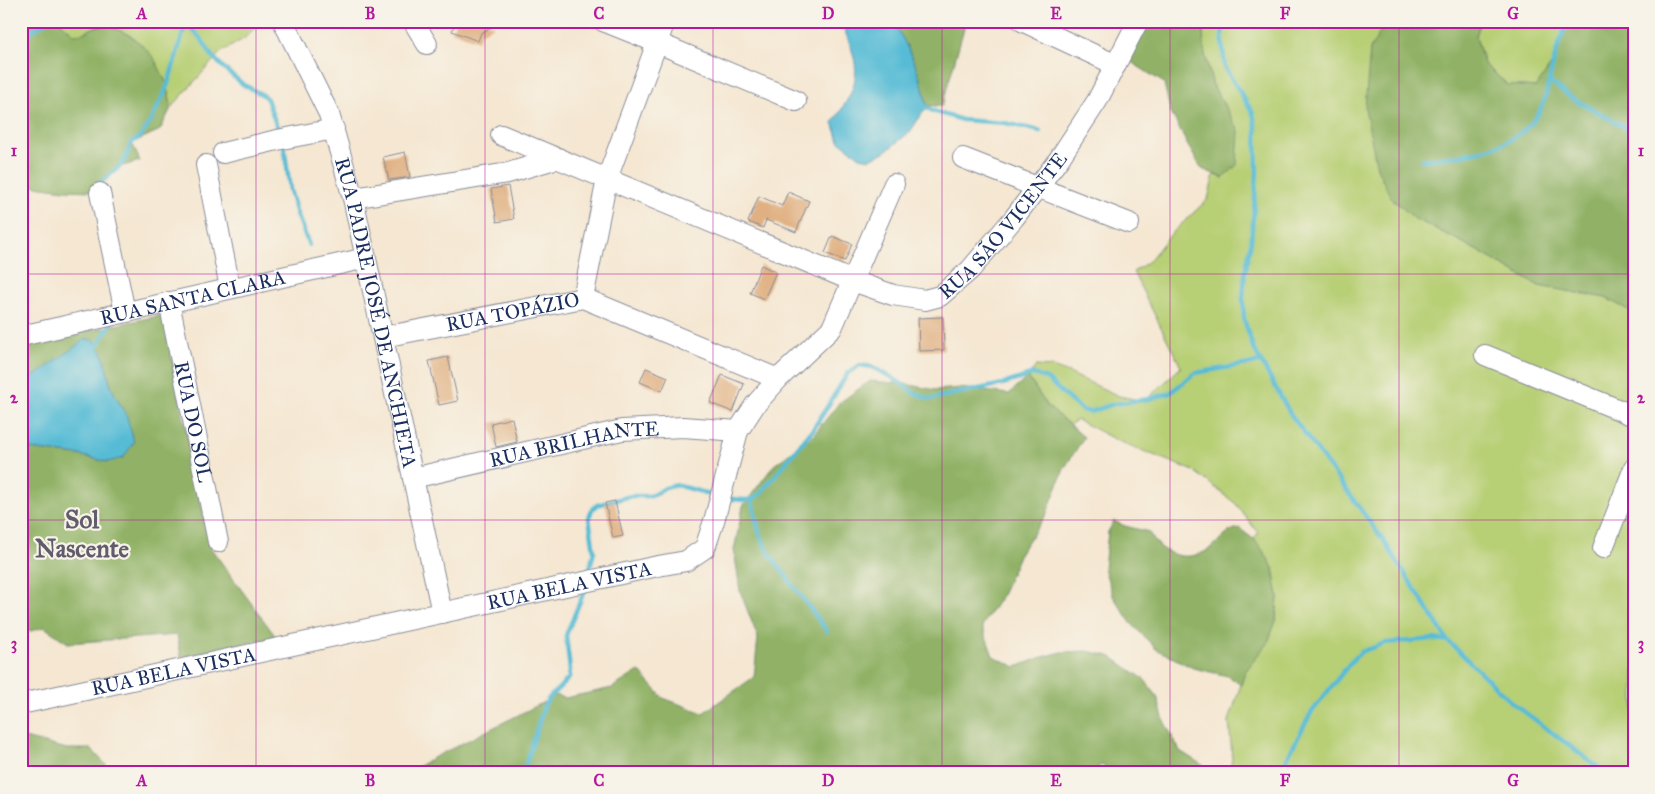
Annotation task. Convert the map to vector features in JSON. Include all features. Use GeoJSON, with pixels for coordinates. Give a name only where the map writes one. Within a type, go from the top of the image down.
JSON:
{"type":"FeatureCollection","features":[{"type":"Feature","properties":{"kind":"street","name":"RUA PADRE JOSÉ DE ANCHIETA"},"geometry":{"type":"LineString","coordinates":[[283,21],[329,114],[353,198],[442,613]]}},
{"type":"Feature","properties":{"kind":"street"},"geometry":{"type":"LineString","coordinates":[[413,21],[427,44]]}},
{"type":"Feature","properties":{"kind":"street"},"geometry":{"type":"LineString","coordinates":[[603,21],[658,42],[796,101]]}},
{"type":"Feature","properties":{"kind":"street"},"geometry":{"type":"LineString","coordinates":[[583,298],[607,179],[665,21]]}},
{"type":"Feature","properties":{"kind":"street"},"geometry":{"type":"LineString","coordinates":[[1022,21],[1116,65],[1138,21]]}},
{"type":"Feature","properties":{"kind":"street","name":"RUA SÃO VICENTE"},"geometry":{"type":"LineString","coordinates":[[501,135],[853,281],[893,295],[925,300],[940,296],[970,270],[1038,188],[1098,101],[1116,65]]}},
{"type":"Feature","properties":{"kind":"street"},"geometry":{"type":"LineString","coordinates":[[223,153],[334,129]]}},
{"type":"Feature","properties":{"kind":"street"},"geometry":{"type":"LineString","coordinates":[[353,198],[508,173],[558,158]]}},
{"type":"Feature","properties":{"kind":"street"},"geometry":{"type":"LineString","coordinates":[[963,158],[1129,223]]}},
{"type":"Feature","properties":{"kind":"street"},"geometry":{"type":"LineString","coordinates":[[206,165],[230,288]]}},
{"type":"Feature","properties":{"kind":"street","name":"RUA BELA VISTA"},"geometry":{"type":"LineString","coordinates":[[21,704],[686,561],[705,548],[738,431],[755,405],[778,379],[832,328],[894,184]]}},
{"type":"Feature","properties":{"kind":"street"},"geometry":{"type":"LineString","coordinates":[[100,193],[125,312]]}},
{"type":"Feature","properties":{"kind":"street","name":"RUA SANTA CLARA"},"geometry":{"type":"LineString","coordinates":[[21,336],[366,258]]}},
{"type":"Feature","properties":{"kind":"street","name":"RUA TOPÁZIO"},"geometry":{"type":"LineString","coordinates":[[383,337],[583,298],[778,379]]}},
{"type":"Feature","properties":{"kind":"street","name":"RUA DO SOL"},"geometry":{"type":"LineString","coordinates":[[169,302],[218,542]]}},
{"type":"Feature","properties":{"kind":"street"},"geometry":{"type":"LineString","coordinates":[[1485,355],[1634,416]]}},
{"type":"Feature","properties":{"kind":"street","name":"RUA BRILHANTE"},"geometry":{"type":"LineString","coordinates":[[413,478],[622,430],[683,427],[738,431]]}},
{"type":"Feature","properties":{"kind":"street"},"geometry":{"type":"LineString","coordinates":[[1603,548],[1634,468]]}},
{"type":"Feature","properties":{"kind":"green space"},"geometry":{"type":"Polygon","coordinates":[[[21,21],[59,21],[74,34],[81,34],[95,27],[110,26],[131,36],[144,47],[154,58],[168,86],[171,108],[160,130],[132,143],[140,161],[116,168],[92,191],[64,190],[21,184],[21,21]]]}},
{"type":"Feature","properties":{"kind":"green space"},"geometry":{"type":"Polygon","coordinates":[[[59,21],[261,21],[245,38],[220,53],[171,108],[168,86],[144,47],[131,36],[110,26],[95,27],[81,34],[74,34],[59,21]]]}},
{"type":"Feature","properties":{"kind":"green space"},"geometry":{"type":"Polygon","coordinates":[[[892,21],[966,21],[942,106],[927,106],[914,62],[892,21]]]}},
{"type":"Feature","properties":{"kind":"green space"},"geometry":{"type":"Polygon","coordinates":[[[1145,21],[1202,21],[1205,55],[1213,86],[1239,131],[1237,165],[1223,178],[1202,169],[1170,110],[1164,83],[1128,60],[1145,21]]]}},
{"type":"Feature","properties":{"kind":"green space"},"geometry":{"type":"Polygon","coordinates":[[[1202,21],[1389,21],[1384,25],[1415,219],[1462,242],[1539,286],[1606,298],[1634,313],[1634,773],[1230,773],[1232,757],[1229,721],[1245,672],[1267,642],[1276,621],[1278,597],[1273,568],[1254,539],[1258,533],[1236,504],[1194,471],[1118,441],[1077,420],[1069,425],[1047,406],[1028,377],[1036,366],[1052,367],[1119,396],[1145,401],[1181,367],[1133,272],[1148,262],[1170,235],[1208,199],[1214,174],[1223,178],[1239,131],[1213,86],[1205,55],[1202,21]]]}},
{"type":"Feature","properties":{"kind":"green space"},"geometry":{"type":"Polygon","coordinates":[[[1389,21],[1480,21],[1476,37],[1484,64],[1508,85],[1536,87],[1557,56],[1566,21],[1634,21],[1634,313],[1606,298],[1539,286],[1462,242],[1415,219],[1391,198],[1377,168],[1365,108],[1370,49],[1384,25],[1389,21]]]}},
{"type":"Feature","properties":{"kind":"green space"},"geometry":{"type":"Polygon","coordinates":[[[1480,21],[1566,21],[1557,56],[1537,87],[1508,85],[1484,64],[1476,37],[1480,21]]]}},
{"type":"Feature","properties":{"kind":"green space"},"geometry":{"type":"Polygon","coordinates":[[[163,315],[210,547],[276,637],[181,657],[177,635],[68,643],[44,627],[21,634],[21,448],[79,455],[108,462],[127,417],[111,387],[102,351],[42,371],[21,384],[21,347],[30,343],[163,315]]]}},
{"type":"Feature","properties":{"kind":"green space"},"geometry":{"type":"Polygon","coordinates":[[[1028,377],[1047,406],[1084,437],[1064,469],[1046,515],[1020,553],[1003,593],[982,626],[993,656],[1016,667],[1062,652],[1087,651],[1110,656],[1144,679],[1157,696],[1164,721],[1180,751],[1215,773],[1118,773],[1101,765],[1091,773],[407,773],[555,695],[565,698],[612,688],[639,671],[663,698],[703,713],[754,677],[758,638],[740,591],[734,550],[743,506],[774,465],[811,438],[839,403],[870,381],[905,384],[936,390],[960,388],[1009,394],[1028,377]]]}},
{"type":"Feature","properties":{"kind":"green space"},"geometry":{"type":"Polygon","coordinates":[[[1114,521],[1149,532],[1160,546],[1167,551],[1182,556],[1191,556],[1208,550],[1229,532],[1239,528],[1256,541],[1273,568],[1278,597],[1276,621],[1268,642],[1245,672],[1241,685],[1228,676],[1193,668],[1156,649],[1131,623],[1113,596],[1104,568],[1108,532],[1114,521]]]}},
{"type":"Feature","properties":{"kind":"green space"},"geometry":{"type":"Polygon","coordinates":[[[21,737],[67,749],[91,749],[114,773],[21,773],[21,737]]]}},
{"type":"Feature","properties":{"kind":"water"},"geometry":{"type":"Polygon","coordinates":[[[837,21],[892,21],[914,62],[925,95],[927,106],[910,132],[885,152],[870,159],[860,157],[839,141],[833,122],[851,93],[855,75],[853,54],[849,42],[843,28],[837,21]]]}},
{"type":"Feature","properties":{"kind":"water"},"geometry":{"type":"Polygon","coordinates":[[[85,339],[93,340],[102,351],[111,387],[127,417],[134,442],[123,458],[108,462],[79,455],[21,448],[21,384],[85,339]]]}},
{"type":"Feature","properties":{"kind":"building"},"geometry":{"type":"Polygon","coordinates":[[[456,21],[483,21],[494,26],[481,33],[478,41],[452,31],[456,21]]]}},
{"type":"Feature","properties":{"kind":"building"},"geometry":{"type":"Polygon","coordinates":[[[405,152],[410,177],[389,180],[383,157],[405,152]]]}},
{"type":"Feature","properties":{"kind":"building"},"geometry":{"type":"Polygon","coordinates":[[[508,186],[514,219],[497,222],[491,189],[508,186]]]}},
{"type":"Feature","properties":{"kind":"building"},"geometry":{"type":"Polygon","coordinates":[[[788,192],[809,201],[796,232],[766,220],[763,228],[748,222],[759,196],[782,206],[788,192]]]}},
{"type":"Feature","properties":{"kind":"building"},"geometry":{"type":"Polygon","coordinates":[[[832,236],[852,244],[845,261],[825,253],[832,236]]]}},
{"type":"Feature","properties":{"kind":"building"},"geometry":{"type":"Polygon","coordinates":[[[761,265],[776,272],[764,299],[750,293],[761,265]]]}},
{"type":"Feature","properties":{"kind":"building"},"geometry":{"type":"Polygon","coordinates":[[[943,317],[944,350],[919,351],[918,318],[943,317]]]}},
{"type":"Feature","properties":{"kind":"building"},"geometry":{"type":"Polygon","coordinates":[[[448,357],[458,401],[439,405],[429,361],[448,357]]]}},
{"type":"Feature","properties":{"kind":"building"},"geometry":{"type":"Polygon","coordinates":[[[646,368],[668,377],[662,391],[640,382],[646,368]]]}},
{"type":"Feature","properties":{"kind":"building"},"geometry":{"type":"Polygon","coordinates":[[[722,375],[744,384],[733,412],[710,403],[722,375]]]}},
{"type":"Feature","properties":{"kind":"building"},"geometry":{"type":"Polygon","coordinates":[[[512,418],[517,442],[496,447],[491,423],[512,418]]]}},
{"type":"Feature","properties":{"kind":"building"},"geometry":{"type":"Polygon","coordinates":[[[615,501],[623,536],[613,538],[605,503],[615,501]]]}},
{"type":"Feature","properties":{"kind":"waterway"},"geometry":{"type":"LineString","coordinates":[[21,38],[47,21]]}},
{"type":"Feature","properties":{"kind":"waterway"},"geometry":{"type":"LineString","coordinates":[[170,21],[186,23],[202,40],[212,56],[228,72],[244,85],[267,99],[280,135]]}},
{"type":"Feature","properties":{"kind":"waterway"},"geometry":{"type":"LineString","coordinates":[[1223,21],[1222,39],[1225,68],[1253,113],[1256,128],[1257,173],[1251,241],[1243,298],[1244,319],[1253,347],[1291,415],[1384,541],[1448,641],[1510,701],[1606,773]]}},
{"type":"Feature","properties":{"kind":"waterway"},"geometry":{"type":"LineString","coordinates":[[1422,160],[1458,156],[1495,147],[1526,129],[1537,115],[1545,98],[1557,49],[1569,21]]}},
{"type":"Feature","properties":{"kind":"waterway"},"geometry":{"type":"LineString","coordinates":[[97,186],[122,164],[131,143],[141,136],[152,119],[167,87],[186,23]]}},
{"type":"Feature","properties":{"kind":"waterway"},"geometry":{"type":"LineString","coordinates":[[1549,81],[1572,98],[1634,132]]}},
{"type":"Feature","properties":{"kind":"waterway"},"geometry":{"type":"LineString","coordinates":[[922,105],[933,111],[962,120],[1005,123],[1040,131]]}},
{"type":"Feature","properties":{"kind":"waterway"},"geometry":{"type":"LineString","coordinates":[[284,145],[290,190],[309,245]]}},
{"type":"Feature","properties":{"kind":"waterway"},"geometry":{"type":"LineString","coordinates":[[95,349],[112,322]]}},
{"type":"Feature","properties":{"kind":"waterway"},"geometry":{"type":"LineString","coordinates":[[725,498],[749,500],[761,493],[814,428],[848,373],[860,365],[872,367],[893,378],[914,393],[930,399],[1003,384],[1034,374],[1047,379],[1082,410],[1090,412],[1114,404],[1149,399],[1170,393],[1195,373],[1261,362]]}},
{"type":"Feature","properties":{"kind":"waterway"},"geometry":{"type":"LineString","coordinates":[[588,577],[594,551],[589,518],[592,509],[597,505],[631,496],[651,496],[665,488],[677,485],[716,496]]}},
{"type":"Feature","properties":{"kind":"waterway"},"geometry":{"type":"LineString","coordinates":[[752,500],[759,532],[768,552],[827,631]]}},
{"type":"Feature","properties":{"kind":"waterway"},"geometry":{"type":"LineString","coordinates":[[523,773],[544,706],[548,699],[569,678],[570,670],[566,635],[586,587]]}},
{"type":"Feature","properties":{"kind":"waterway"},"geometry":{"type":"LineString","coordinates":[[1279,773],[1311,713],[1350,663],[1361,652],[1385,643],[1435,639],[1448,641]]}},
{"type":"Feature","properties":{"kind":"district","name":"Sol Nascente"},"geometry":{"type":"Point","coordinates":[82,534]}}]}
